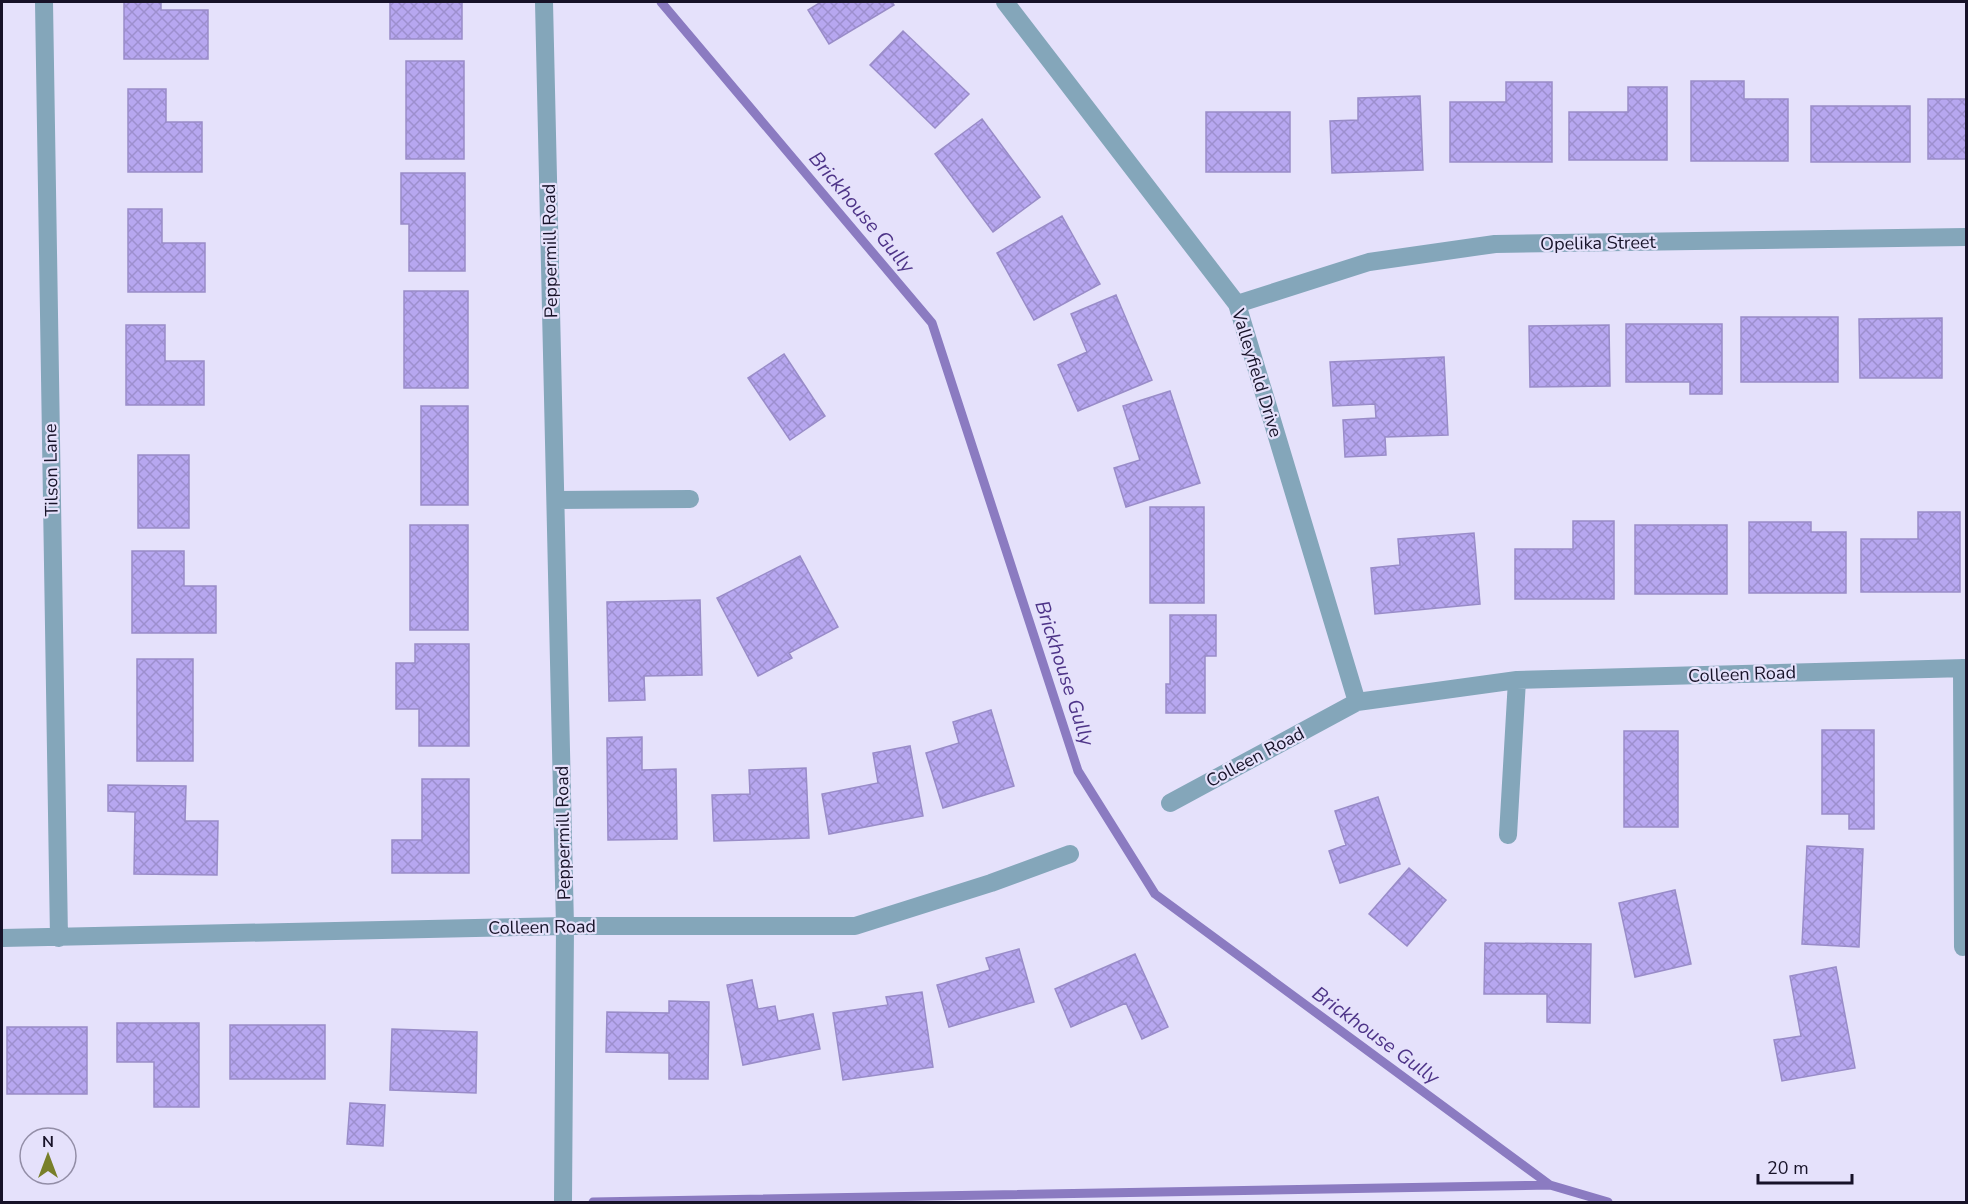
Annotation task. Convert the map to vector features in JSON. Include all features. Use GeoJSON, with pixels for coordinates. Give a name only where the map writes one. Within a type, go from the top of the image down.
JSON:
{"type":"FeatureCollection","features":[{"type":"Feature","properties":{"kind":"street","name":"Tilson Lane"},"geometry":{"type":"LineString","coordinates":[[44,2],[59,938]]}},
{"type":"Feature","properties":{"kind":"street","name":"Peppermill Road"},"geometry":{"type":"LineString","coordinates":[[544,2],[565,926],[562,1203]]}},
{"type":"Feature","properties":{"kind":"street","name":"Valleyfield Drive"},"geometry":{"type":"LineString","coordinates":[[1005,2],[1237,304],[1357,702]]}},
{"type":"Feature","properties":{"kind":"street","name":"Opelika Street"},"geometry":{"type":"LineString","coordinates":[[1237,304],[1369,262],[1495,244],[1966,237]]}},
{"type":"Feature","properties":{"kind":"street"},"geometry":{"type":"LineString","coordinates":[[556,500],[690,499]]}},
{"type":"Feature","properties":{"kind":"street","name":"Colleen Road"},"geometry":{"type":"LineString","coordinates":[[1170,803],[1357,702],[1517,680],[1964,668]]}},
{"type":"Feature","properties":{"kind":"street"},"geometry":{"type":"LineString","coordinates":[[1963,946],[1964,668]]}},
{"type":"Feature","properties":{"kind":"street"},"geometry":{"type":"LineString","coordinates":[[1508,835],[1517,680]]}},
{"type":"Feature","properties":{"kind":"street","name":"Colleen Road"},"geometry":{"type":"LineString","coordinates":[[2,938],[565,926],[855,926],[992,883],[1070,854]]}},
{"type":"Feature","properties":{"kind":"building"},"geometry":{"type":"Polygon","coordinates":[[[124,2],[161,2],[161,10],[208,10],[208,59],[124,59],[124,2]]]}},
{"type":"Feature","properties":{"kind":"building"},"geometry":{"type":"Polygon","coordinates":[[[390,2],[462,2],[462,39],[390,39],[390,2]]]}},
{"type":"Feature","properties":{"kind":"building"},"geometry":{"type":"Polygon","coordinates":[[[821,2],[892,2],[894,5],[829,44],[808,10],[821,2]]]}},
{"type":"Feature","properties":{"kind":"building"},"geometry":{"type":"Polygon","coordinates":[[[903,31],[969,94],[935,128],[870,65],[903,31]]]}},
{"type":"Feature","properties":{"kind":"building"},"geometry":{"type":"Polygon","coordinates":[[[406,61],[464,61],[464,159],[406,159],[406,61]]]}},
{"type":"Feature","properties":{"kind":"building"},"geometry":{"type":"Polygon","coordinates":[[[1691,81],[1744,81],[1744,99],[1788,99],[1788,161],[1691,161],[1691,81]]]}},
{"type":"Feature","properties":{"kind":"building"},"geometry":{"type":"Polygon","coordinates":[[[1506,82],[1552,82],[1552,162],[1450,162],[1450,102],[1506,102],[1506,82]]]}},
{"type":"Feature","properties":{"kind":"building"},"geometry":{"type":"Polygon","coordinates":[[[1628,87],[1667,87],[1667,160],[1569,160],[1569,112],[1628,112],[1628,87]]]}},
{"type":"Feature","properties":{"kind":"building"},"geometry":{"type":"Polygon","coordinates":[[[128,89],[166,89],[166,122],[202,122],[202,172],[128,172],[128,89]]]}},
{"type":"Feature","properties":{"kind":"building"},"geometry":{"type":"Polygon","coordinates":[[[1420,96],[1423,170],[1332,173],[1330,121],[1358,120],[1358,98],[1420,96]]]}},
{"type":"Feature","properties":{"kind":"building"},"geometry":{"type":"Polygon","coordinates":[[[1928,99],[1966,99],[1966,159],[1928,159],[1928,99]]]}},
{"type":"Feature","properties":{"kind":"building"},"geometry":{"type":"Polygon","coordinates":[[[1811,106],[1910,106],[1910,162],[1811,162],[1811,106]]]}},
{"type":"Feature","properties":{"kind":"building"},"geometry":{"type":"Polygon","coordinates":[[[1206,112],[1290,112],[1290,172],[1206,172],[1206,112]]]}},
{"type":"Feature","properties":{"kind":"building"},"geometry":{"type":"Polygon","coordinates":[[[982,119],[1040,197],[993,232],[935,154],[982,119]]]}},
{"type":"Feature","properties":{"kind":"building"},"geometry":{"type":"Polygon","coordinates":[[[401,173],[465,173],[465,271],[409,271],[409,224],[401,224],[401,173]]]}},
{"type":"Feature","properties":{"kind":"building"},"geometry":{"type":"Polygon","coordinates":[[[128,209],[162,209],[162,243],[205,243],[205,292],[128,292],[128,209]]]}},
{"type":"Feature","properties":{"kind":"building"},"geometry":{"type":"Polygon","coordinates":[[[1062,216],[1100,284],[1034,320],[997,253],[1062,216]]]}},
{"type":"Feature","properties":{"kind":"building"},"geometry":{"type":"Polygon","coordinates":[[[404,291],[468,291],[468,388],[404,388],[404,291]]]}},
{"type":"Feature","properties":{"kind":"building"},"geometry":{"type":"Polygon","coordinates":[[[1116,295],[1152,380],[1078,411],[1058,365],[1087,352],[1071,314],[1116,295]]]}},
{"type":"Feature","properties":{"kind":"building"},"geometry":{"type":"Polygon","coordinates":[[[1741,317],[1838,317],[1838,382],[1741,382],[1741,317]]]}},
{"type":"Feature","properties":{"kind":"building"},"geometry":{"type":"Polygon","coordinates":[[[1942,318],[1942,378],[1860,378],[1859,319],[1942,318]]]}},
{"type":"Feature","properties":{"kind":"building"},"geometry":{"type":"Polygon","coordinates":[[[1626,324],[1722,324],[1722,394],[1690,394],[1690,382],[1626,382],[1626,324]]]}},
{"type":"Feature","properties":{"kind":"building"},"geometry":{"type":"Polygon","coordinates":[[[126,325],[165,325],[165,361],[204,361],[204,405],[126,405],[126,325]]]}},
{"type":"Feature","properties":{"kind":"building"},"geometry":{"type":"Polygon","coordinates":[[[1609,325],[1610,386],[1530,387],[1529,326],[1609,325]]]}},
{"type":"Feature","properties":{"kind":"building"},"geometry":{"type":"Polygon","coordinates":[[[784,354],[825,416],[790,440],[748,378],[784,354]]]}},
{"type":"Feature","properties":{"kind":"building"},"geometry":{"type":"Polygon","coordinates":[[[1444,357],[1448,435],[1385,437],[1386,455],[1345,457],[1343,420],[1376,418],[1375,404],[1333,406],[1330,362],[1444,357]]]}},
{"type":"Feature","properties":{"kind":"building"},"geometry":{"type":"Polygon","coordinates":[[[1170,391],[1200,483],[1126,507],[1114,468],[1140,460],[1123,406],[1170,391]]]}},
{"type":"Feature","properties":{"kind":"building"},"geometry":{"type":"Polygon","coordinates":[[[421,406],[468,406],[468,505],[421,505],[421,406]]]}},
{"type":"Feature","properties":{"kind":"building"},"geometry":{"type":"Polygon","coordinates":[[[138,455],[189,455],[189,528],[138,528],[138,455]]]}},
{"type":"Feature","properties":{"kind":"building"},"geometry":{"type":"Polygon","coordinates":[[[1150,507],[1204,507],[1204,603],[1150,603],[1150,507]]]}},
{"type":"Feature","properties":{"kind":"building"},"geometry":{"type":"Polygon","coordinates":[[[1918,512],[1960,512],[1960,592],[1861,592],[1861,539],[1918,539],[1918,512]]]}},
{"type":"Feature","properties":{"kind":"building"},"geometry":{"type":"Polygon","coordinates":[[[1573,521],[1614,521],[1614,599],[1515,599],[1515,549],[1573,549],[1573,521]]]}},
{"type":"Feature","properties":{"kind":"building"},"geometry":{"type":"Polygon","coordinates":[[[1749,522],[1811,522],[1811,532],[1846,532],[1846,593],[1749,593],[1749,522]]]}},
{"type":"Feature","properties":{"kind":"building"},"geometry":{"type":"Polygon","coordinates":[[[410,525],[468,525],[468,630],[410,630],[410,525]]]}},
{"type":"Feature","properties":{"kind":"building"},"geometry":{"type":"Polygon","coordinates":[[[1635,525],[1727,525],[1727,594],[1635,594],[1635,525]]]}},
{"type":"Feature","properties":{"kind":"building"},"geometry":{"type":"Polygon","coordinates":[[[1474,533],[1480,604],[1375,614],[1371,568],[1400,565],[1398,539],[1474,533]]]}},
{"type":"Feature","properties":{"kind":"building"},"geometry":{"type":"Polygon","coordinates":[[[132,551],[184,551],[184,586],[216,586],[216,633],[132,633],[132,551]]]}},
{"type":"Feature","properties":{"kind":"building"},"geometry":{"type":"Polygon","coordinates":[[[800,556],[838,627],[789,653],[792,658],[758,676],[717,598],[800,556]]]}},
{"type":"Feature","properties":{"kind":"building"},"geometry":{"type":"Polygon","coordinates":[[[700,600],[702,675],[644,676],[645,700],[609,701],[607,602],[700,600]]]}},
{"type":"Feature","properties":{"kind":"building"},"geometry":{"type":"Polygon","coordinates":[[[1170,615],[1216,615],[1216,656],[1205,656],[1205,713],[1166,713],[1166,684],[1170,684],[1170,615]]]}},
{"type":"Feature","properties":{"kind":"building"},"geometry":{"type":"Polygon","coordinates":[[[415,644],[469,644],[469,746],[419,746],[419,709],[396,709],[396,663],[415,663],[415,644]]]}},
{"type":"Feature","properties":{"kind":"building"},"geometry":{"type":"Polygon","coordinates":[[[137,659],[193,659],[193,761],[137,761],[137,659]]]}},
{"type":"Feature","properties":{"kind":"building"},"geometry":{"type":"Polygon","coordinates":[[[991,710],[1014,786],[943,808],[926,753],[959,743],[953,722],[991,710]]]}},
{"type":"Feature","properties":{"kind":"building"},"geometry":{"type":"Polygon","coordinates":[[[1822,730],[1874,730],[1874,829],[1849,829],[1849,814],[1822,814],[1822,730]]]}},
{"type":"Feature","properties":{"kind":"building"},"geometry":{"type":"Polygon","coordinates":[[[1624,731],[1678,731],[1678,827],[1624,827],[1624,731]]]}},
{"type":"Feature","properties":{"kind":"building"},"geometry":{"type":"Polygon","coordinates":[[[642,737],[642,770],[676,769],[677,839],[608,840],[607,738],[642,737]]]}},
{"type":"Feature","properties":{"kind":"building"},"geometry":{"type":"Polygon","coordinates":[[[910,746],[923,816],[829,834],[822,794],[878,783],[873,753],[910,746]]]}},
{"type":"Feature","properties":{"kind":"building"},"geometry":{"type":"Polygon","coordinates":[[[806,768],[809,838],[714,841],[712,795],[750,794],[749,770],[806,768]]]}},
{"type":"Feature","properties":{"kind":"building"},"geometry":{"type":"Polygon","coordinates":[[[422,779],[469,779],[469,873],[392,873],[392,840],[422,840],[422,779]]]}},
{"type":"Feature","properties":{"kind":"building"},"geometry":{"type":"Polygon","coordinates":[[[108,785],[186,786],[185,821],[218,821],[217,875],[134,874],[135,812],[108,811],[108,785]]]}},
{"type":"Feature","properties":{"kind":"building"},"geometry":{"type":"Polygon","coordinates":[[[1378,797],[1400,864],[1340,883],[1329,851],[1346,845],[1335,811],[1378,797]]]}},
{"type":"Feature","properties":{"kind":"building"},"geometry":{"type":"Polygon","coordinates":[[[1807,846],[1863,849],[1859,947],[1802,944],[1807,846]]]}},
{"type":"Feature","properties":{"kind":"building"},"geometry":{"type":"Polygon","coordinates":[[[1409,868],[1446,900],[1407,946],[1369,914],[1409,868]]]}},
{"type":"Feature","properties":{"kind":"building"},"geometry":{"type":"Polygon","coordinates":[[[1675,890],[1691,964],[1635,977],[1619,903],[1675,890]]]}},
{"type":"Feature","properties":{"kind":"building"},"geometry":{"type":"Polygon","coordinates":[[[1485,943],[1591,944],[1590,1023],[1547,1022],[1547,994],[1484,994],[1485,943]]]}},
{"type":"Feature","properties":{"kind":"building"},"geometry":{"type":"Polygon","coordinates":[[[1019,949],[1034,1002],[949,1027],[937,985],[990,970],[986,958],[1019,949]]]}},
{"type":"Feature","properties":{"kind":"building"},"geometry":{"type":"Polygon","coordinates":[[[1135,954],[1168,1027],[1142,1039],[1126,1003],[1071,1027],[1055,989],[1135,954]]]}},
{"type":"Feature","properties":{"kind":"building"},"geometry":{"type":"Polygon","coordinates":[[[1836,967],[1855,1068],[1782,1081],[1774,1040],[1801,1036],[1790,976],[1836,967]]]}},
{"type":"Feature","properties":{"kind":"building"},"geometry":{"type":"Polygon","coordinates":[[[752,980],[758,1009],[775,1006],[778,1021],[813,1014],[820,1049],[743,1065],[727,985],[752,980]]]}},
{"type":"Feature","properties":{"kind":"building"},"geometry":{"type":"Polygon","coordinates":[[[922,992],[933,1067],[843,1080],[833,1013],[888,1005],[886,997],[922,992]]]}},
{"type":"Feature","properties":{"kind":"building"},"geometry":{"type":"Polygon","coordinates":[[[669,1001],[709,1002],[708,1079],[669,1079],[669,1053],[606,1052],[607,1012],[669,1013],[669,1001]]]}},
{"type":"Feature","properties":{"kind":"building"},"geometry":{"type":"Polygon","coordinates":[[[117,1023],[199,1023],[199,1107],[154,1107],[154,1062],[117,1062],[117,1023]]]}},
{"type":"Feature","properties":{"kind":"building"},"geometry":{"type":"Polygon","coordinates":[[[230,1025],[325,1025],[325,1079],[230,1079],[230,1025]]]}},
{"type":"Feature","properties":{"kind":"building"},"geometry":{"type":"Polygon","coordinates":[[[7,1027],[87,1027],[87,1094],[7,1094],[7,1027]]]}},
{"type":"Feature","properties":{"kind":"building"},"geometry":{"type":"Polygon","coordinates":[[[392,1029],[477,1032],[476,1093],[390,1090],[392,1029]]]}},
{"type":"Feature","properties":{"kind":"building"},"geometry":{"type":"Polygon","coordinates":[[[350,1103],[385,1105],[383,1146],[347,1144],[350,1103]]]}},
{"type":"Feature","properties":{"kind":"waterway","name":"Brickhouse Gully"},"geometry":{"type":"LineString","coordinates":[[661,2],[932,323],[1078,771],[1155,894],[1550,1185],[1608,1202]]}},
{"type":"Feature","properties":{"kind":"waterway"},"geometry":{"type":"LineString","coordinates":[[593,1202],[1550,1185]]}}]}
